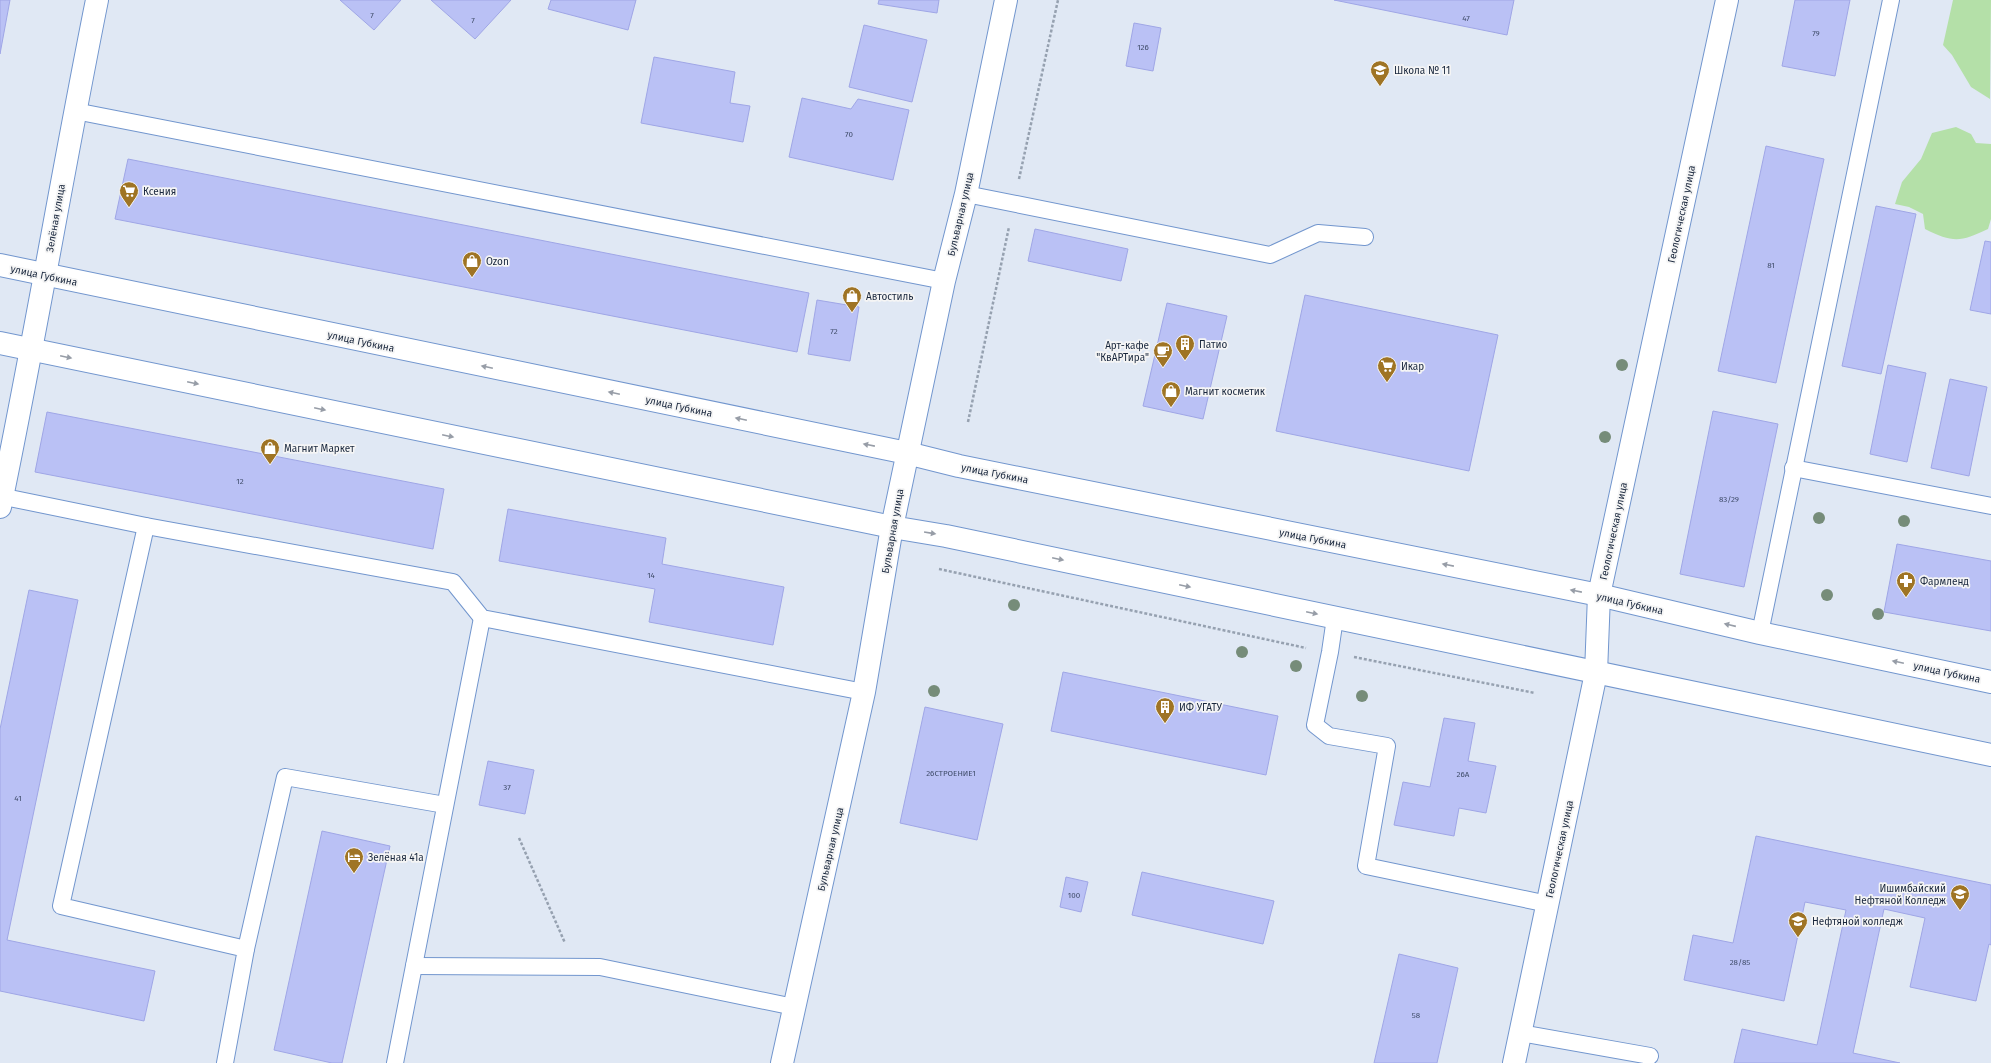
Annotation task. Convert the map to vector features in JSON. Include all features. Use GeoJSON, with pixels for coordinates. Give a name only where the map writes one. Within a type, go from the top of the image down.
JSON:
{"type":"FeatureCollection","features":[{"type":"Feature","properties":{"kind":"street","name":"Зелёная улица"},"geometry":{"type":"LineString","coordinates":[[1,500],[32,350],[74,111],[97,0]]}},
{"type":"Feature","properties":{"kind":"street","name":"Бульварная улица"},"geometry":{"type":"LineString","coordinates":[[782,1063],[864,692],[892,527],[907,453],[944,281],[966,194],[1006,0]]}},
{"type":"Feature","properties":{"kind":"street","name":"Геологическая улица"},"geometry":{"type":"LineString","coordinates":[[1514,1063],[1596,674],[1599,595],[1727,0]]}},
{"type":"Feature","properties":{"kind":"street","name":"улица Губкина"},"geometry":{"type":"LineString","coordinates":[[0,265],[45,276],[907,453],[959,466],[1599,595],[1760,632],[1991,682]]}},
{"type":"Feature","properties":{"kind":"street"},"geometry":{"type":"LineString","coordinates":[[0,344],[892,527],[946,536],[1991,756]]}},
{"type":"Feature","properties":{"kind":"lane"},"geometry":{"type":"LineString","coordinates":[[1760,632],[1890,0]]}},
{"type":"Feature","properties":{"kind":"lane"},"geometry":{"type":"LineString","coordinates":[[74,111],[944,281]]}},
{"type":"Feature","properties":{"kind":"lane"},"geometry":{"type":"LineString","coordinates":[[966,194],[1270,254],[1318,233],[1365,237]]}},
{"type":"Feature","properties":{"kind":"lane"},"geometry":{"type":"LineString","coordinates":[[1793,468],[1991,506]]}},
{"type":"Feature","properties":{"kind":"lane"},"geometry":{"type":"LineString","coordinates":[[1,500],[453,582],[482,618],[864,692]]}},
{"type":"Feature","properties":{"kind":"lane"},"geometry":{"type":"LineString","coordinates":[[146,526],[61,906],[246,949]]}},
{"type":"Feature","properties":{"kind":"lane"},"geometry":{"type":"LineString","coordinates":[[395,1063],[482,618]]}},
{"type":"Feature","properties":{"kind":"lane"},"geometry":{"type":"LineString","coordinates":[[1335,618],[1330,652],[1314,725],[1329,736],[1387,746],[1366,866],[1548,904]]}},
{"type":"Feature","properties":{"kind":"lane"},"geometry":{"type":"LineString","coordinates":[[225,1063],[246,949],[285,776],[445,805]]}},
{"type":"Feature","properties":{"kind":"lane"},"geometry":{"type":"LineString","coordinates":[[414,966],[600,967],[794,1007]]}},
{"type":"Feature","properties":{"kind":"lane"},"geometry":{"type":"LineString","coordinates":[[1520,1033],[1650,1056]]}},
{"type":"Feature","properties":{"kind":"path"},"geometry":{"type":"LineString","coordinates":[[939,569],[1330,652],[1535,693]]}},
{"type":"Feature","properties":{"kind":"path"},"geometry":{"type":"LineString","coordinates":[[519,838],[576,967]]}},
{"type":"Feature","properties":{"kind":"green space"},"geometry":{"type":"Polygon","coordinates":[[[1953,0],[1991,0],[1990,99],[1971,87],[1952,55],[1943,45],[1953,0]]]}},
{"type":"Feature","properties":{"kind":"green space"},"geometry":{"type":"Polygon","coordinates":[[[1956,127],[1971,134],[1976,143],[1991,144],[1991,219],[1988,229],[1964,238],[1950,239],[1925,229],[1923,214],[1909,207],[1895,204],[1902,182],[1921,159],[1932,133],[1956,127]]]}},
{"type":"Feature","properties":{"kind":"building"},"geometry":{"type":"Polygon","coordinates":[[[0,0],[10,0],[0,54],[0,0]]]}},
{"type":"Feature","properties":{"kind":"building"},"geometry":{"type":"Polygon","coordinates":[[[340,0],[401,0],[374,30],[340,0]]]}},
{"type":"Feature","properties":{"kind":"building"},"geometry":{"type":"Polygon","coordinates":[[[431,0],[511,0],[475,39],[431,0]]]}},
{"type":"Feature","properties":{"kind":"building"},"geometry":{"type":"Polygon","coordinates":[[[551,0],[636,0],[628,30],[548,9],[551,0]]]}},
{"type":"Feature","properties":{"kind":"building"},"geometry":{"type":"Polygon","coordinates":[[[879,0],[939,0],[937,13],[878,4],[879,0]]]}},
{"type":"Feature","properties":{"kind":"building"},"geometry":{"type":"Polygon","coordinates":[[[1334,0],[1514,0],[1507,35],[1334,0]]]}},
{"type":"Feature","properties":{"kind":"building"},"geometry":{"type":"Polygon","coordinates":[[[1795,0],[1850,0],[1835,76],[1782,66],[1795,0]]]}},
{"type":"Feature","properties":{"kind":"building"},"geometry":{"type":"Polygon","coordinates":[[[1134,23],[1161,28],[1153,71],[1126,66],[1134,23]]]}},
{"type":"Feature","properties":{"kind":"building"},"geometry":{"type":"Polygon","coordinates":[[[864,25],[927,40],[912,102],[849,87],[864,25]]]}},
{"type":"Feature","properties":{"kind":"building"},"geometry":{"type":"Polygon","coordinates":[[[654,57],[735,72],[730,103],[750,106],[743,142],[641,123],[654,57]]]}},
{"type":"Feature","properties":{"kind":"building"},"geometry":{"type":"Polygon","coordinates":[[[802,98],[851,109],[858,99],[909,110],[893,180],[789,157],[802,98]]]}},
{"type":"Feature","properties":{"kind":"building"},"geometry":{"type":"Polygon","coordinates":[[[1766,146],[1824,159],[1776,383],[1718,371],[1766,146]]]}},
{"type":"Feature","properties":{"kind":"building"},"geometry":{"type":"Polygon","coordinates":[[[128,159],[809,293],[797,352],[115,219],[128,159]]]}},
{"type":"Feature","properties":{"kind":"building"},"geometry":{"type":"Polygon","coordinates":[[[1876,206],[1916,214],[1881,374],[1842,366],[1876,206]]]}},
{"type":"Feature","properties":{"kind":"building"},"geometry":{"type":"Polygon","coordinates":[[[1035,229],[1128,249],[1121,281],[1028,261],[1035,229]]]}},
{"type":"Feature","properties":{"kind":"building"},"geometry":{"type":"Polygon","coordinates":[[[1985,241],[1991,242],[1991,314],[1970,310],[1985,241]]]}},
{"type":"Feature","properties":{"kind":"building","name":"Икар"},"geometry":{"type":"Polygon","coordinates":[[[1305,295],[1498,335],[1469,471],[1276,431],[1305,295]]]}},
{"type":"Feature","properties":{"kind":"building"},"geometry":{"type":"Polygon","coordinates":[[[817,300],[859,307],[850,361],[808,354],[817,300]]]}},
{"type":"Feature","properties":{"kind":"building","name":"Патио"},"geometry":{"type":"Polygon","coordinates":[[[1167,303],[1227,316],[1203,419],[1143,406],[1167,303]]]}},
{"type":"Feature","properties":{"kind":"building"},"geometry":{"type":"Polygon","coordinates":[[[1888,365],[1926,373],[1907,462],[1870,454],[1888,365]]]}},
{"type":"Feature","properties":{"kind":"building"},"geometry":{"type":"Polygon","coordinates":[[[1950,379],[1987,387],[1969,476],[1931,468],[1950,379]]]}},
{"type":"Feature","properties":{"kind":"building"},"geometry":{"type":"Polygon","coordinates":[[[1713,411],[1778,424],[1744,587],[1680,574],[1713,411]]]}},
{"type":"Feature","properties":{"kind":"building"},"geometry":{"type":"Polygon","coordinates":[[[47,412],[444,489],[433,549],[35,472],[47,412]]]}},
{"type":"Feature","properties":{"kind":"building"},"geometry":{"type":"Polygon","coordinates":[[[508,509],[666,538],[662,564],[784,587],[773,645],[649,622],[655,589],[499,561],[508,509]]]}},
{"type":"Feature","properties":{"kind":"building"},"geometry":{"type":"Polygon","coordinates":[[[1897,544],[1991,561],[1991,631],[1884,612],[1897,544]]]}},
{"type":"Feature","properties":{"kind":"building"},"geometry":{"type":"Polygon","coordinates":[[[29,590],[78,600],[7,940],[155,971],[144,1021],[0,991],[0,729],[29,590]]]}},
{"type":"Feature","properties":{"kind":"building","name":"ИФ УГАТУ"},"geometry":{"type":"Polygon","coordinates":[[[1063,672],[1278,716],[1266,775],[1051,731],[1063,672]]]}},
{"type":"Feature","properties":{"kind":"building"},"geometry":{"type":"Polygon","coordinates":[[[925,707],[1003,724],[977,840],[900,823],[925,707]]]}},
{"type":"Feature","properties":{"kind":"building"},"geometry":{"type":"Polygon","coordinates":[[[1444,718],[1475,723],[1468,761],[1496,766],[1486,813],[1459,808],[1454,836],[1394,825],[1403,782],[1430,787],[1444,718]]]}},
{"type":"Feature","properties":{"kind":"building"},"geometry":{"type":"Polygon","coordinates":[[[488,761],[534,770],[525,814],[479,805],[488,761]]]}},
{"type":"Feature","properties":{"kind":"building"},"geometry":{"type":"Polygon","coordinates":[[[322,831],[390,846],[342,1063],[332,1063],[274,1050],[322,831]]]}},
{"type":"Feature","properties":{"kind":"building"},"geometry":{"type":"Polygon","coordinates":[[[1756,836],[1991,885],[1991,945],[1989,944],[1976,1001],[1910,987],[1925,918],[1884,909],[1853,1053],[1900,1063],[1734,1063],[1742,1029],[1817,1045],[1846,910],[1805,902],[1784,1001],[1684,980],[1693,935],[1733,943],[1756,836]]]}},
{"type":"Feature","properties":{"kind":"building"},"geometry":{"type":"Polygon","coordinates":[[[1142,872],[1274,901],[1263,944],[1132,915],[1142,872]]]}},
{"type":"Feature","properties":{"kind":"building"},"geometry":{"type":"Polygon","coordinates":[[[1066,877],[1088,882],[1081,912],[1060,907],[1066,877]]]}},
{"type":"Feature","properties":{"kind":"building"},"geometry":{"type":"Polygon","coordinates":[[[1399,954],[1458,968],[1437,1063],[1374,1063],[1399,954]]]}},
{"type":"Feature","properties":{"kind":"place","name":"Школа № 11"},"geometry":{"type":"Point","coordinates":[1380,87]}},
{"type":"Feature","properties":{"kind":"place","name":"Ксения"},"geometry":{"type":"Point","coordinates":[129,208]}},
{"type":"Feature","properties":{"kind":"place","name":"Ozon"},"geometry":{"type":"Point","coordinates":[472,278]}},
{"type":"Feature","properties":{"kind":"place","name":"Автостиль"},"geometry":{"type":"Point","coordinates":[852,313]}},
{"type":"Feature","properties":{"kind":"place","name":"Патио"},"geometry":{"type":"Point","coordinates":[1185,361]}},
{"type":"Feature","properties":{"kind":"place","name":"Арт-кафе \"КвАРТира\""},"geometry":{"type":"Point","coordinates":[1163,368]}},
{"type":"Feature","properties":{"kind":"place","name":"Икар"},"geometry":{"type":"Point","coordinates":[1387,383]}},
{"type":"Feature","properties":{"kind":"place","name":"Магнит косметик"},"geometry":{"type":"Point","coordinates":[1171,408]}},
{"type":"Feature","properties":{"kind":"place","name":"Магнит Маркет"},"geometry":{"type":"Point","coordinates":[270,465]}},
{"type":"Feature","properties":{"kind":"place","name":"Фармленд"},"geometry":{"type":"Point","coordinates":[1906,598]}},
{"type":"Feature","properties":{"kind":"place","name":"ИФ УГАТУ"},"geometry":{"type":"Point","coordinates":[1165,724]}},
{"type":"Feature","properties":{"kind":"place","name":"Зелёная 41а"},"geometry":{"type":"Point","coordinates":[354,874]}},
{"type":"Feature","properties":{"kind":"place","name":"Ишимбайский Нефтяной Колледж"},"geometry":{"type":"Point","coordinates":[1960,911]}},
{"type":"Feature","properties":{"kind":"place","name":"Нефтяной колледж"},"geometry":{"type":"Point","coordinates":[1798,938]}}]}
